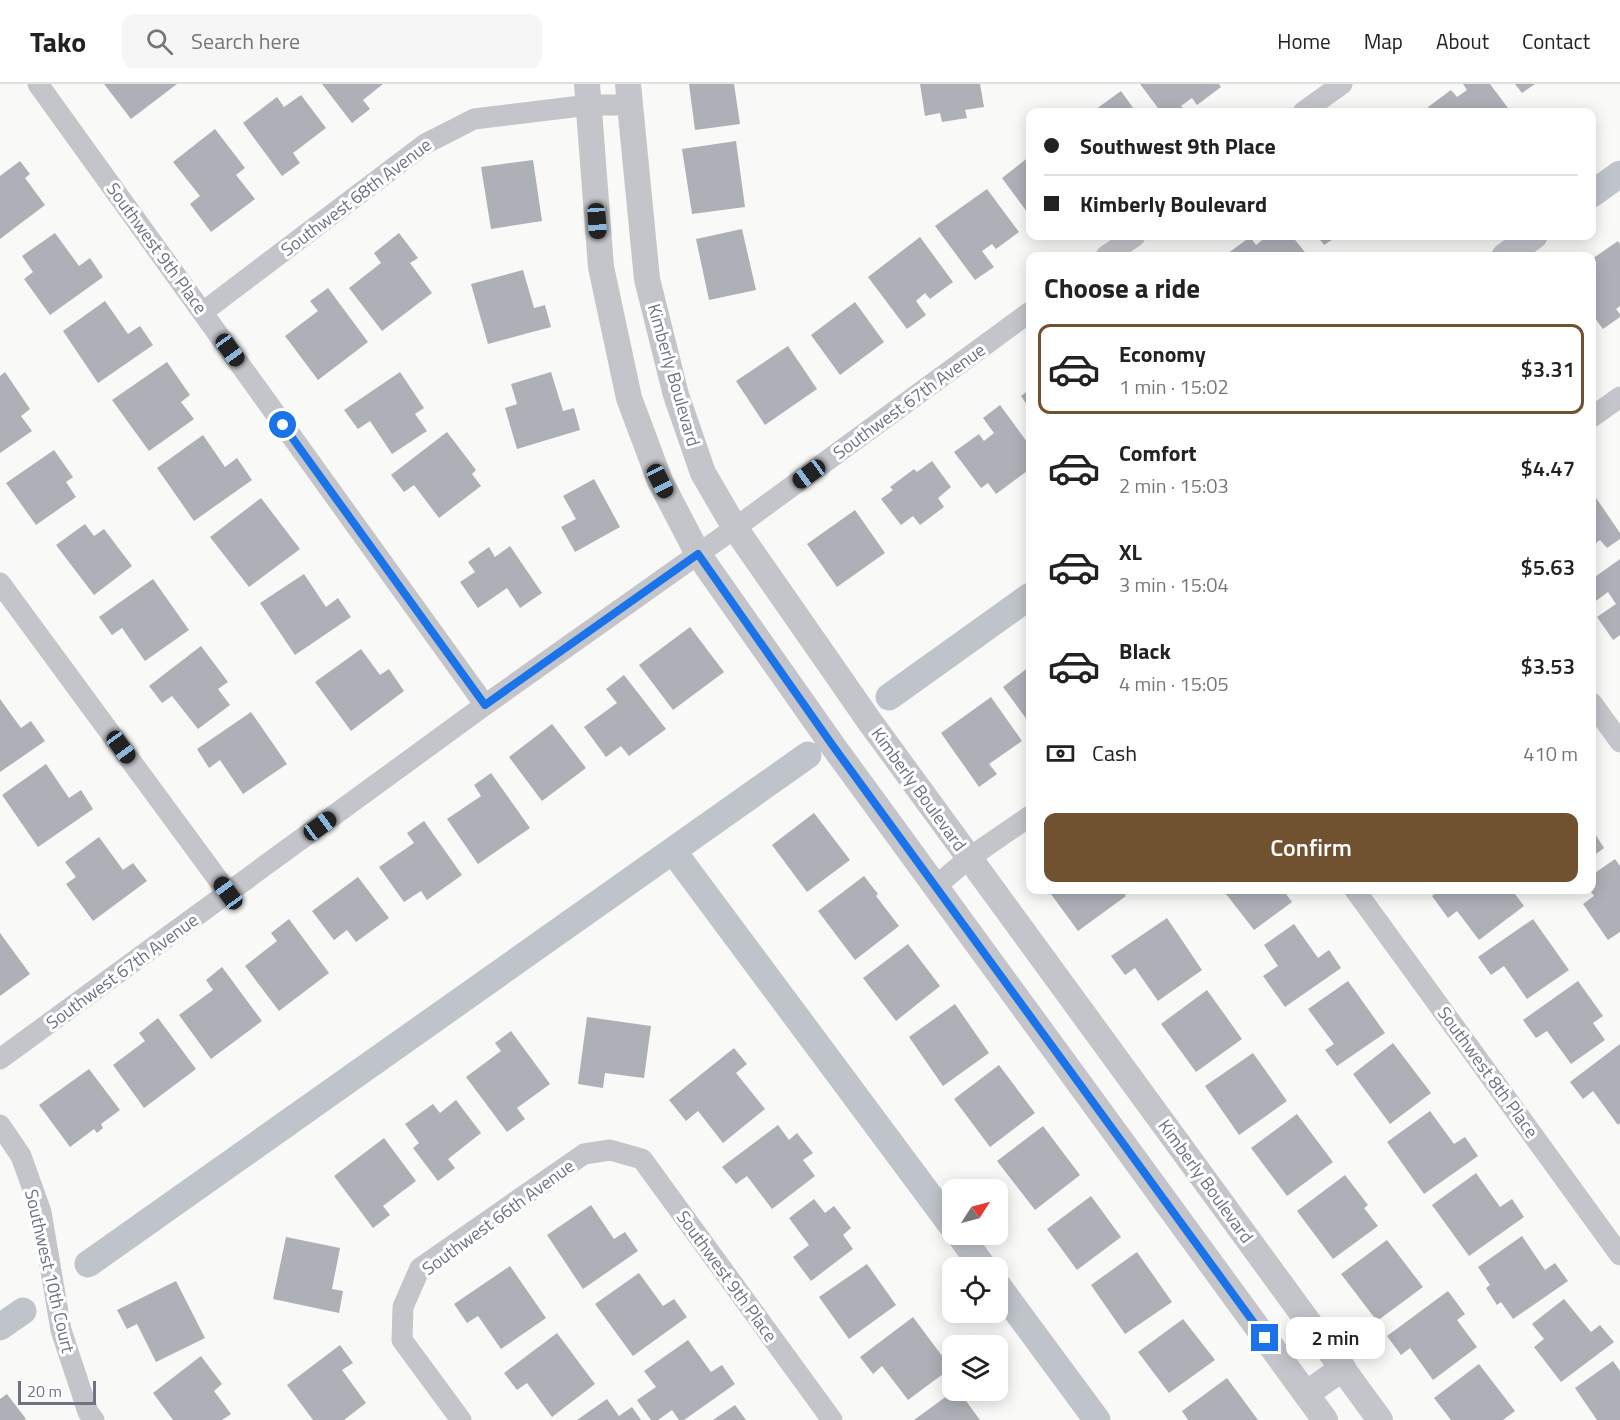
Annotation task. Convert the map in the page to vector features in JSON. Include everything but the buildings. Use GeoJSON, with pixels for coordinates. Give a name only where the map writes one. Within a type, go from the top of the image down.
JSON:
{"type":"FeatureCollection","features":[{"type":"Feature","properties":{"kind":"street","name":"Southwest 9th Place"},"geometry":{"type":"LineString","coordinates":[[38,84],[485,705]]}},
{"type":"Feature","properties":{"kind":"street"},"geometry":{"type":"LineString","coordinates":[[1309,108],[1342,84]]}},
{"type":"Feature","properties":{"kind":"street","name":"Southwest 68th Avenue"},"geometry":{"type":"LineString","coordinates":[[203,312],[424,144],[474,119],[588,94],[629,94]]}},
{"type":"Feature","properties":{"kind":"street"},"geometry":{"type":"LineString","coordinates":[[588,94],[601,267],[629,398],[660,481],[698,554],[935,887],[1325,1420]]}},
{"type":"Feature","properties":{"kind":"street","name":"Kimberly Boulevard"},"geometry":{"type":"LineString","coordinates":[[629,94],[647,279],[676,395],[703,473],[735,528],[870,722],[1380,1420]]}},
{"type":"Feature","properties":{"kind":"street"},"geometry":{"type":"LineString","coordinates":[[1112,252],[1129,240]]}},
{"type":"Feature","properties":{"kind":"street","name":"Southwest 67th Avenue"},"geometry":{"type":"LineString","coordinates":[[0,1059],[485,705],[735,528],[1026,315]]}},
{"type":"Feature","properties":{"kind":"street"},"geometry":{"type":"LineString","coordinates":[[1596,414],[1620,397]]}},
{"type":"Feature","properties":{"kind":"street"},"geometry":{"type":"LineString","coordinates":[[0,583],[228,893]]}},
{"type":"Feature","properties":{"kind":"street"},"geometry":{"type":"LineString","coordinates":[[1596,709],[1620,742]]}},
{"type":"Feature","properties":{"kind":"street"},"geometry":{"type":"LineString","coordinates":[[935,887],[969,858],[1026,819]]}},
{"type":"Feature","properties":{"kind":"street","name":"Southwest 8th Place"},"geometry":{"type":"LineString","coordinates":[[1358,894],[1620,1255]]}},
{"type":"Feature","properties":{"kind":"street","name":"Southwest 10th Court"},"geometry":{"type":"LineString","coordinates":[[0,1125],[21,1156],[41,1212],[61,1330],[88,1412],[94,1420]]}},
{"type":"Feature","properties":{"kind":"street","name":"Southwest 9th Place"},"geometry":{"type":"LineString","coordinates":[[610,1150],[642,1159],[832,1420]]}},
{"type":"Feature","properties":{"kind":"street","name":"Southwest 66th Avenue"},"geometry":{"type":"LineString","coordinates":[[461,1420],[402,1340],[403,1307],[420,1268],[584,1154],[610,1150]]}},
{"type":"Feature","properties":{"kind":"street"},"geometry":{"type":"LineString","coordinates":[[1306,1394],[1343,1368]]}},
{"type":"Feature","properties":{"kind":"waterway"},"geometry":{"type":"LineString","coordinates":[[1596,191],[1620,174]]}},
{"type":"Feature","properties":{"kind":"waterway"},"geometry":{"type":"LineString","coordinates":[[1511,252],[1528,240]]}},
{"type":"Feature","properties":{"kind":"waterway"},"geometry":{"type":"LineString","coordinates":[[889,697],[1026,599]]}},
{"type":"Feature","properties":{"kind":"waterway"},"geometry":{"type":"LineString","coordinates":[[88,1264],[808,755]]}},
{"type":"Feature","properties":{"kind":"waterway"},"geometry":{"type":"LineString","coordinates":[[673,851],[942,1213]]}},
{"type":"Feature","properties":{"kind":"waterway"},"geometry":{"type":"LineString","coordinates":[[967,1245],[976,1257]]}},
{"type":"Feature","properties":{"kind":"waterway"},"geometry":{"type":"LineString","coordinates":[[1008,1300],[1097,1420]]}},
{"type":"Feature","properties":{"kind":"waterway"},"geometry":{"type":"LineString","coordinates":[[0,1327],[23,1311]]}},
{"type":"Feature","properties":{"kind":"route"},"geometry":{"type":"LineString","coordinates":[[283,425],[485,705],[698,554],[833,746],[1265,1338]]}}]}
